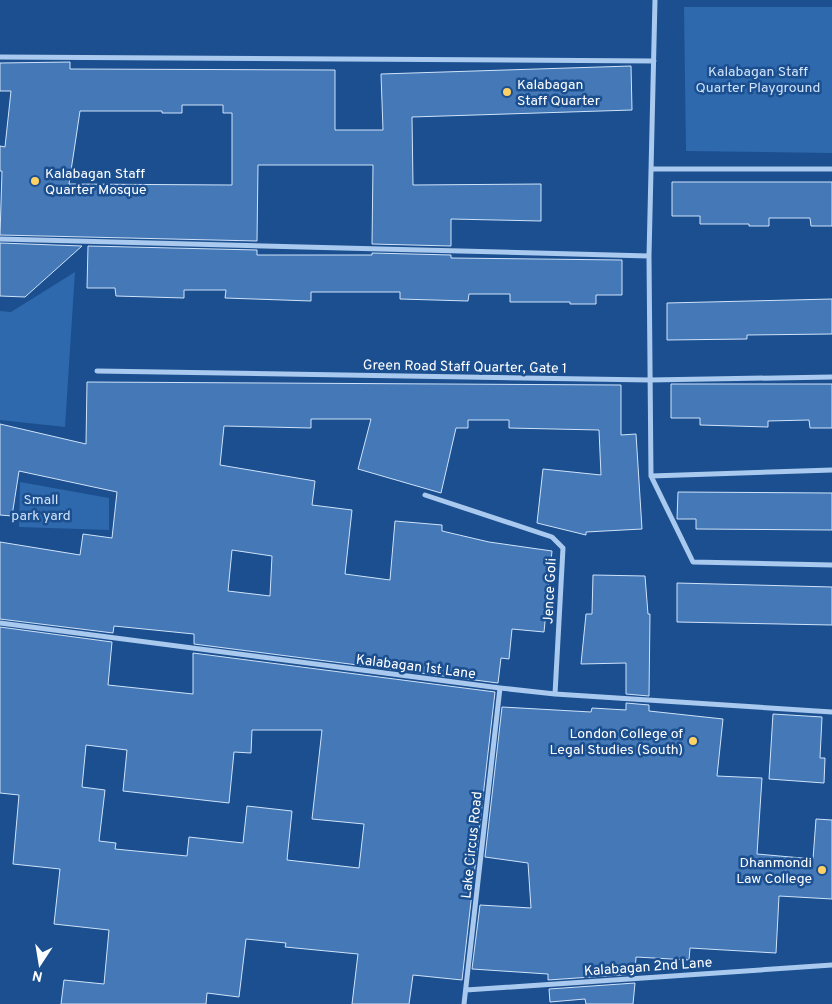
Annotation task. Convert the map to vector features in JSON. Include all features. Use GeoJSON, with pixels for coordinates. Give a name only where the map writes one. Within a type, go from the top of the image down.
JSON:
{"type":"FeatureCollection","features":[{"type":"Feature","properties":{"kind":"street"},"geometry":{"type":"LineString","coordinates":[[655,0],[649,256],[651,476],[693,562],[832,565]]}},
{"type":"Feature","properties":{"kind":"street"},"geometry":{"type":"LineString","coordinates":[[0,57],[654,62]]}},
{"type":"Feature","properties":{"kind":"street"},"geometry":{"type":"LineString","coordinates":[[651,169],[832,170]]}},
{"type":"Feature","properties":{"kind":"street"},"geometry":{"type":"LineString","coordinates":[[0,240],[649,256]]}},
{"type":"Feature","properties":{"kind":"street","name":"Green Road Staff Quarter, Gate 1"},"geometry":{"type":"LineString","coordinates":[[97,371],[650,380],[832,377]]}},
{"type":"Feature","properties":{"kind":"street"},"geometry":{"type":"LineString","coordinates":[[651,476],[832,470]]}},
{"type":"Feature","properties":{"kind":"street","name":"Jence Goli"},"geometry":{"type":"LineString","coordinates":[[424,495],[552,537],[563,548],[554,694]]}},
{"type":"Feature","properties":{"kind":"street","name":"Kalabagan 1st Lane"},"geometry":{"type":"LineString","coordinates":[[0,623],[554,694],[832,712]]}},
{"type":"Feature","properties":{"kind":"street","name":"Lake Circus Road"},"geometry":{"type":"LineString","coordinates":[[464,1004],[500,688]]}},
{"type":"Feature","properties":{"kind":"street","name":"Kalabagan 2nd Lane"},"geometry":{"type":"LineString","coordinates":[[466,990],[832,964]]}},
{"type":"Feature","properties":{"kind":"green space","name":"Kalabagan Staff Quarter Playground"},"geometry":{"type":"Polygon","coordinates":[[[684,7],[832,7],[832,153],[686,151],[684,7]]]}},
{"type":"Feature","properties":{"kind":"green space"},"geometry":{"type":"Polygon","coordinates":[[[75,272],[65,427],[0,420],[0,311],[11,312],[75,272]]]}},
{"type":"Feature","properties":{"kind":"green space","name":"Small park yard"},"geometry":{"type":"Polygon","coordinates":[[[20,482],[109,498],[109,530],[19,527],[20,482]]]}},
{"type":"Feature","properties":{"kind":"building"},"geometry":{"type":"Polygon","coordinates":[[[70,62],[70,69],[335,70],[335,130],[383,130],[381,74],[631,66],[632,110],[412,117],[413,185],[541,184],[541,221],[451,219],[451,246],[372,244],[373,165],[258,165],[257,241],[0,235],[2,171],[0,171],[0,146],[5,147],[11,91],[0,91],[0,63],[70,62]],[[182,105],[182,113],[162,113],[162,111],[80,111],[69,184],[232,185],[232,113],[223,113],[223,105],[182,105]]]}},
{"type":"Feature","properties":{"kind":"building"},"geometry":{"type":"Polygon","coordinates":[[[672,182],[832,182],[832,226],[811,226],[810,218],[769,218],[769,226],[700,224],[700,216],[672,216],[672,182]]]}},
{"type":"Feature","properties":{"kind":"building"},"geometry":{"type":"Polygon","coordinates":[[[0,243],[82,246],[25,297],[0,296],[0,243]]]}},
{"type":"Feature","properties":{"kind":"building"},"geometry":{"type":"Polygon","coordinates":[[[88,246],[257,250],[257,255],[372,255],[372,253],[451,255],[451,258],[622,260],[622,295],[596,295],[596,304],[510,302],[510,294],[469,294],[468,301],[400,299],[400,292],[311,292],[311,301],[225,298],[226,290],[184,290],[184,298],[116,296],[115,288],[87,288],[88,246]]]}},
{"type":"Feature","properties":{"kind":"building"},"geometry":{"type":"Polygon","coordinates":[[[832,299],[832,334],[747,335],[747,339],[667,340],[667,303],[832,299]]]}},
{"type":"Feature","properties":{"kind":"building"},"geometry":{"type":"Polygon","coordinates":[[[87,382],[621,385],[621,435],[636,434],[642,529],[586,532],[586,535],[537,523],[543,469],[601,475],[599,430],[509,428],[509,420],[468,420],[468,428],[456,428],[441,493],[358,469],[371,419],[311,419],[311,428],[224,426],[220,465],[315,481],[312,505],[352,510],[345,574],[390,580],[395,521],[442,525],[442,531],[489,542],[552,551],[544,632],[512,629],[509,659],[501,658],[498,683],[194,644],[194,634],[114,626],[113,633],[0,619],[0,542],[80,555],[83,534],[112,538],[117,492],[19,471],[12,516],[0,515],[0,424],[86,444],[87,382]],[[232,550],[228,591],[270,596],[272,556],[232,550]]]}},
{"type":"Feature","properties":{"kind":"building"},"geometry":{"type":"Polygon","coordinates":[[[671,384],[832,384],[832,428],[810,428],[809,420],[768,421],[768,427],[700,425],[700,418],[671,418],[671,384]]]}},
{"type":"Feature","properties":{"kind":"building"},"geometry":{"type":"Polygon","coordinates":[[[678,492],[832,493],[832,530],[696,529],[696,519],[677,519],[678,492]]]}},
{"type":"Feature","properties":{"kind":"building"},"geometry":{"type":"Polygon","coordinates":[[[593,575],[645,576],[648,614],[650,614],[649,696],[626,694],[626,663],[581,664],[586,614],[592,614],[593,575]]]}},
{"type":"Feature","properties":{"kind":"building"},"geometry":{"type":"Polygon","coordinates":[[[677,583],[832,587],[832,625],[677,622],[677,583]]]}},
{"type":"Feature","properties":{"kind":"building"},"geometry":{"type":"Polygon","coordinates":[[[0,627],[112,642],[108,685],[193,694],[193,653],[495,692],[462,980],[413,975],[409,1004],[352,1004],[358,954],[285,947],[286,943],[246,939],[239,997],[207,993],[206,1004],[61,1004],[64,980],[104,984],[109,930],[54,924],[60,869],[13,864],[19,795],[0,793],[0,627]],[[252,730],[251,753],[234,752],[229,803],[123,791],[127,750],[86,745],[82,787],[105,790],[99,841],[116,843],[115,849],[187,856],[189,837],[243,843],[247,806],[292,811],[287,860],[359,868],[364,824],[312,819],[322,730],[252,730]]]}},
{"type":"Feature","properties":{"kind":"building"},"geometry":{"type":"Polygon","coordinates":[[[626,703],[649,705],[649,711],[723,719],[717,776],[762,778],[757,854],[813,859],[816,819],[832,820],[832,899],[779,896],[776,953],[690,948],[689,960],[636,957],[635,974],[548,980],[548,974],[472,969],[480,905],[531,908],[528,863],[485,857],[502,707],[591,712],[592,708],[626,710],[626,703]]]}},
{"type":"Feature","properties":{"kind":"building"},"geometry":{"type":"Polygon","coordinates":[[[773,714],[822,717],[820,758],[825,758],[824,783],[769,779],[773,714]]]}},
{"type":"Feature","properties":{"kind":"building"},"geometry":{"type":"Polygon","coordinates":[[[635,983],[633,1004],[586,1004],[585,999],[550,1002],[549,989],[635,983]]]}},
{"type":"Feature","properties":{"kind":"place","name":"Kalabagan Staff Quarter"},"geometry":{"type":"Point","coordinates":[507,92]}},
{"type":"Feature","properties":{"kind":"place","name":"Kalabagan Staff Quarter Mosque"},"geometry":{"type":"Point","coordinates":[35,181]}},
{"type":"Feature","properties":{"kind":"place","name":"London College of Legal Studies (South)"},"geometry":{"type":"Point","coordinates":[693,741]}},
{"type":"Feature","properties":{"kind":"place","name":"Dhanmondi Law College"},"geometry":{"type":"Point","coordinates":[822,870]}}]}
